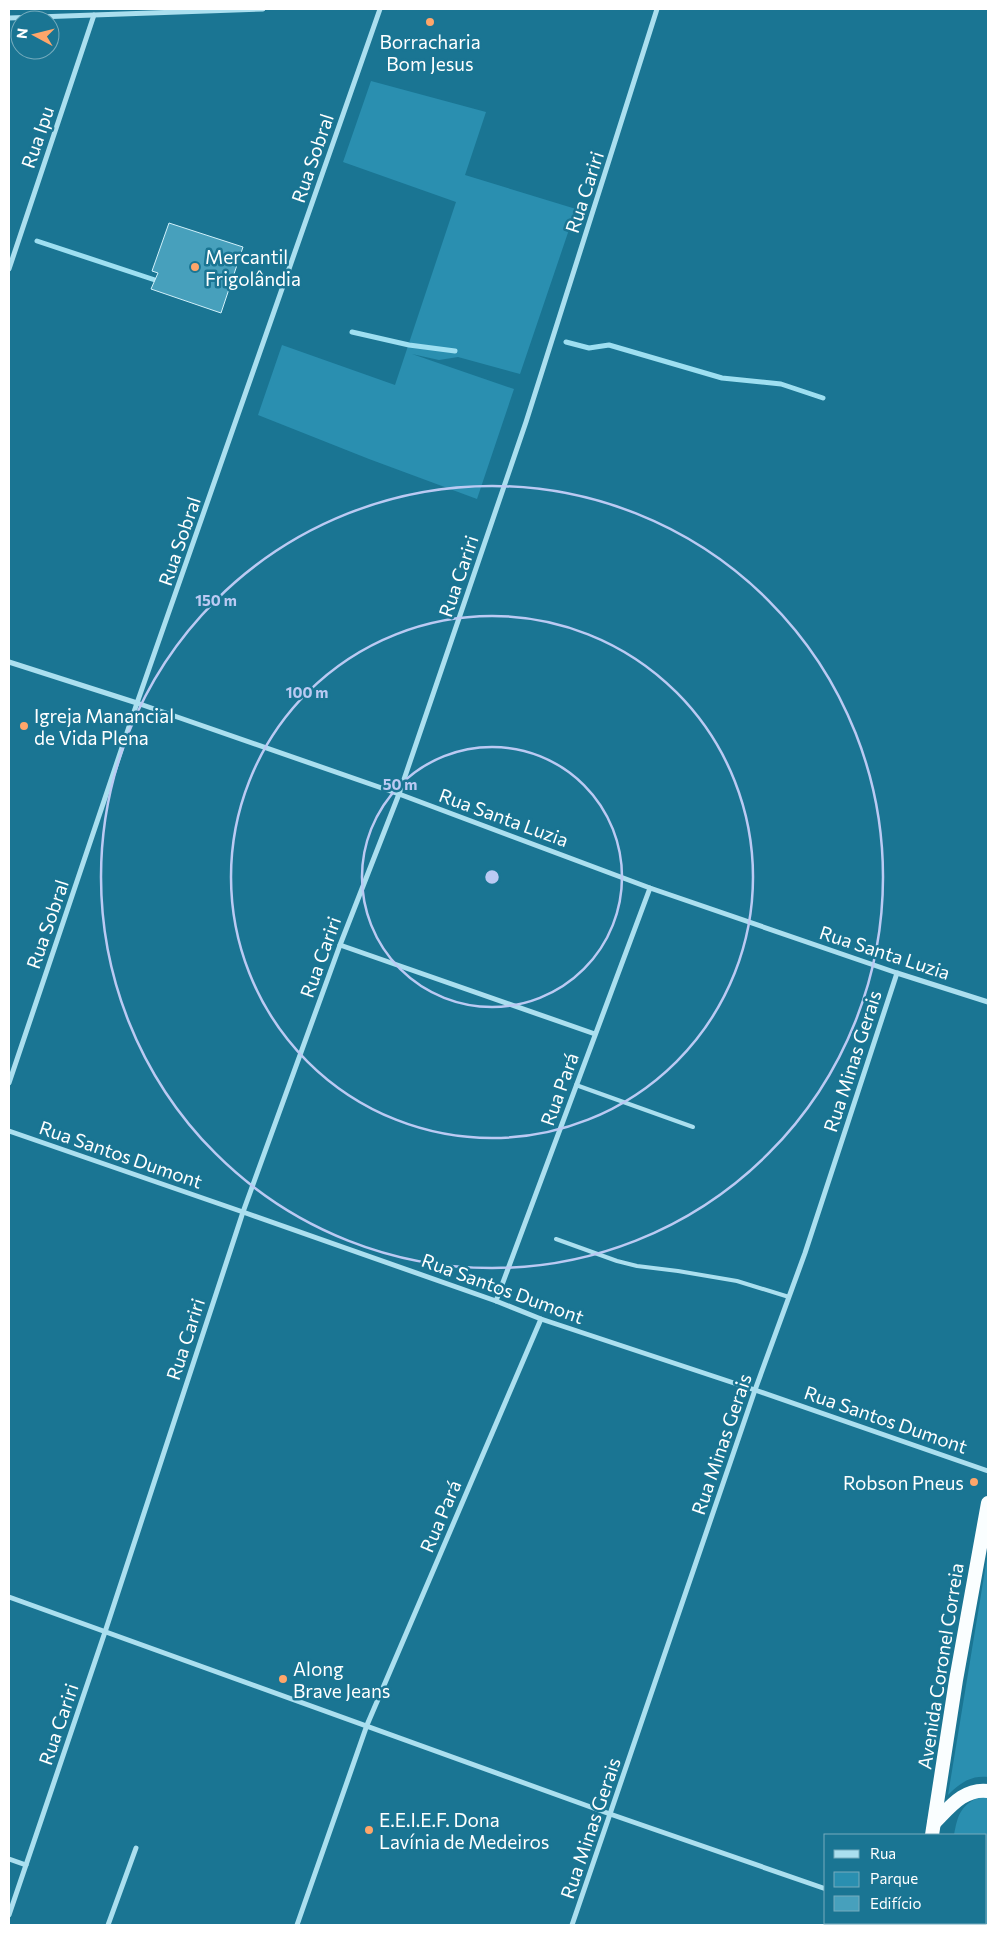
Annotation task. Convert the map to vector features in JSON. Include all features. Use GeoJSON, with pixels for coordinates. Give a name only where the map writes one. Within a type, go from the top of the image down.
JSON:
{"type":"FeatureCollection","features":[{"type":"Feature","properties":{"kind":"highway","name":"Avenida Coronel Correia"},"geometry":{"type":"LineString","coordinates":[[933,1829],[958,1670],[988,1503]]}},
{"type":"Feature","properties":{"kind":"highway"},"geometry":{"type":"LineString","coordinates":[[933,1829],[957,1800],[970,1791],[988,1791]]}},
{"type":"Feature","properties":{"kind":"street"},"geometry":{"type":"LineString","coordinates":[[9,18],[159,11],[263,9]]}},
{"type":"Feature","properties":{"kind":"street","name":"Rua Sobral"},"geometry":{"type":"LineString","coordinates":[[9,1083],[137,703],[380,9]]}},
{"type":"Feature","properties":{"kind":"street","name":"Rua Cariri"},"geometry":{"type":"LineString","coordinates":[[9,1915],[105,1632],[243,1212],[340,945],[399,794],[526,422],[657,9]]}},
{"type":"Feature","properties":{"kind":"street","name":"Rua Ipu"},"geometry":{"type":"LineString","coordinates":[[9,269],[94,15]]}},
{"type":"Feature","properties":{"kind":"street","name":"Rua Santa Luzia"},"geometry":{"type":"LineString","coordinates":[[9,662],[137,703],[399,794],[650,888],[897,973],[988,1002]]}},
{"type":"Feature","properties":{"kind":"street","name":"Rua Pará"},"geometry":{"type":"LineString","coordinates":[[496,1301],[650,888]]}},
{"type":"Feature","properties":{"kind":"street"},"geometry":{"type":"LineString","coordinates":[[340,945],[595,1034]]}},
{"type":"Feature","properties":{"kind":"street","name":"Rua Minas Gerais"},"geometry":{"type":"LineString","coordinates":[[572,1925],[755,1390],[789,1297],[897,973]]}},
{"type":"Feature","properties":{"kind":"street","name":"Rua Santos Dumont"},"geometry":{"type":"LineString","coordinates":[[9,1131],[496,1301],[541,1319],[755,1390],[988,1471]]}},
{"type":"Feature","properties":{"kind":"street","name":"Rua Pará"},"geometry":{"type":"LineString","coordinates":[[297,1925],[367,1725],[541,1319]]}},
{"type":"Feature","properties":{"kind":"street"},"geometry":{"type":"LineString","coordinates":[[9,1597],[824,1889]]}},
{"type":"Feature","properties":{"kind":"street"},"geometry":{"type":"LineString","coordinates":[[108,1925],[136,1848]]}},
{"type":"Feature","properties":{"kind":"street"},"geometry":{"type":"LineString","coordinates":[[9,1859],[26,1865]]}},
{"type":"Feature","properties":{"kind":"lane"},"geometry":{"type":"LineString","coordinates":[[576,1085],[693,1127]]}},
{"type":"Feature","properties":{"kind":"lane"},"geometry":{"type":"LineString","coordinates":[[556,1239],[617,1261],[637,1266],[730,1280],[789,1297]]}},
{"type":"Feature","properties":{"kind":"green space"},"geometry":{"type":"Polygon","coordinates":[[[371,81],[486,112],[465,175],[576,209],[520,374],[458,357],[439,360],[412,354],[514,389],[477,499],[258,415],[282,345],[395,385],[456,202],[343,162],[371,81]]]}},
{"type":"Feature","properties":{"kind":"green space"},"geometry":{"type":"Polygon","coordinates":[[[988,1552],[988,1777],[976,1777],[966,1781],[948,1795],[988,1552]]]}},
{"type":"Feature","properties":{"kind":"green space"},"geometry":{"type":"Polygon","coordinates":[[[982,1796],[988,1797],[988,1925],[940,1925],[987,1924],[987,1834],[954,1834],[959,1815],[965,1806],[982,1796]]]}},
{"type":"Feature","properties":{"kind":"building"},"geometry":{"type":"Polygon","coordinates":[[[169,223],[243,247],[221,313],[151,289],[158,273],[152,271],[169,223]]]}},
{"type":"Feature","properties":{"kind":"waterway"},"geometry":{"type":"LineString","coordinates":[[37,241],[155,280]]}},
{"type":"Feature","properties":{"kind":"waterway"},"geometry":{"type":"LineString","coordinates":[[352,332],[409,345],[455,351]]}},
{"type":"Feature","properties":{"kind":"waterway"},"geometry":{"type":"LineString","coordinates":[[566,342],[589,348],[609,345],[722,378],[781,384],[823,398]]}},
{"type":"Feature","properties":{"kind":"place","name":"Borracharia Bom Jesus"},"geometry":{"type":"Point","coordinates":[430,22]}},
{"type":"Feature","properties":{"kind":"place","name":"Mercantil Frigolândia"},"geometry":{"type":"Point","coordinates":[195,267]}},
{"type":"Feature","properties":{"kind":"place","name":"Igreja Manancial de Vida Plena"},"geometry":{"type":"Point","coordinates":[24,726]}},
{"type":"Feature","properties":{"kind":"place","name":"Robson Pneus"},"geometry":{"type":"Point","coordinates":[974,1482]}},
{"type":"Feature","properties":{"kind":"place","name":"Along Brave Jeans"},"geometry":{"type":"Point","coordinates":[283,1679]}},
{"type":"Feature","properties":{"kind":"place","name":"E.E.I.E.F. Dona Lavínia de Medeiros"},"geometry":{"type":"Point","coordinates":[369,1830]}}]}
